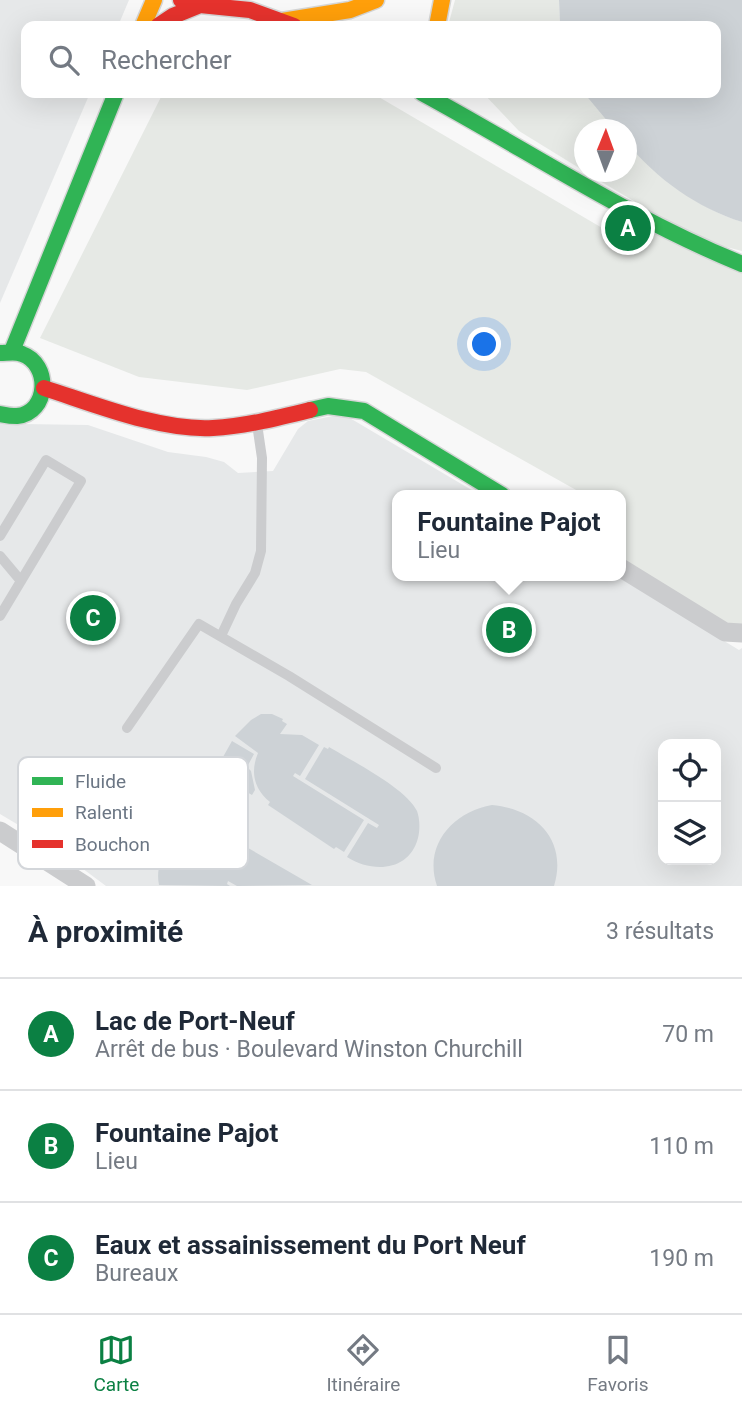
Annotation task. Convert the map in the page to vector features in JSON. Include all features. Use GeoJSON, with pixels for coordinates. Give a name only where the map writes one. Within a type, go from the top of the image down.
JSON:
{"type":"FeatureCollection","features":[{"type":"Feature","properties":{"kind":"street"},"geometry":{"type":"LineString","coordinates":[[145,21],[154,0]]}},
{"type":"Feature","properties":{"kind":"street"},"geometry":{"type":"LineString","coordinates":[[181,0],[200,5],[244,5],[281,21]]}},
{"type":"Feature","properties":{"kind":"street"},"geometry":{"type":"LineString","coordinates":[[301,21],[350,10],[377,8],[388,0]]}},
{"type":"Feature","properties":{"kind":"street"},"geometry":{"type":"LineString","coordinates":[[438,21],[442,0]]}},
{"type":"Feature","properties":{"kind":"street"},"geometry":{"type":"LineString","coordinates":[[166,21],[200,5]]}},
{"type":"Feature","properties":{"kind":"street"},"geometry":{"type":"LineString","coordinates":[[0,414],[17,416],[27,413],[41,398],[44,388],[40,367],[33,358],[23,353],[6,352],[114,98]]}},
{"type":"Feature","properties":{"kind":"street"},"geometry":{"type":"LineString","coordinates":[[432,98],[479,122],[575,182],[661,230],[742,264]]}},
{"type":"Feature","properties":{"kind":"street"},"geometry":{"type":"LineString","coordinates":[[469,103],[479,122]]}},
{"type":"Feature","properties":{"kind":"street"},"geometry":{"type":"LineString","coordinates":[[44,388],[157,422],[212,428],[257,423],[328,406],[364,411],[494,490]]}},
{"type":"Feature","properties":{"kind":"street"},"geometry":{"type":"LineString","coordinates":[[626,571],[725,632],[742,633]]}},
{"type":"Feature","properties":{"kind":"street"},"geometry":{"type":"LineString","coordinates":[[0,831],[18,843]]}},
{"type":"Feature","properties":{"kind":"street"},"geometry":{"type":"LineString","coordinates":[[59,869],[86,886]]}},
{"type":"Feature","properties":{"kind":"lane"},"geometry":{"type":"LineString","coordinates":[[221,636],[255,573],[261,551],[262,457],[257,423]]}},
{"type":"Feature","properties":{"kind":"lane"},"geometry":{"type":"LineString","coordinates":[[0,536],[46,460],[81,481],[0,616]]}},
{"type":"Feature","properties":{"kind":"lane"},"geometry":{"type":"LineString","coordinates":[[0,556],[20,581]]}},
{"type":"Feature","properties":{"kind":"lane"},"geometry":{"type":"LineString","coordinates":[[127,728],[199,624],[436,768]]}},
{"type":"Feature","properties":{"kind":"shaded area"},"geometry":{"type":"Polygon","coordinates":[[[0,0],[129,0],[120,21],[21,21],[21,98],[88,98],[0,303],[0,0]]]}},
{"type":"Feature","properties":{"kind":"shaded area"},"geometry":{"type":"Polygon","coordinates":[[[455,0],[559,0],[560,21],[449,21],[455,0]]]}},
{"type":"Feature","properties":{"kind":"shaded area"},"geometry":{"type":"Polygon","coordinates":[[[559,0],[742,0],[742,222],[709,209],[679,191],[651,169],[637,154],[637,119],[606,119],[588,98],[721,98],[721,21],[560,21],[559,0]]]}},
{"type":"Feature","properties":{"kind":"shaded area"},"geometry":{"type":"Polygon","coordinates":[[[160,98],[381,98],[621,239],[607,200],[742,264],[742,632],[626,567],[626,490],[576,490],[366,372],[340,369],[247,390],[139,377],[40,338],[160,98]]]}},
{"type":"Feature","properties":{"kind":"shaded area"},"geometry":{"type":"Polygon","coordinates":[[[488,98],[589,98],[607,119],[574,119],[574,165],[519,131],[488,98]]]}},
{"type":"Feature","properties":{"kind":"shaded area"},"geometry":{"type":"Polygon","coordinates":[[[637,152],[693,199],[742,222],[742,251],[699,240],[602,182],[637,182],[637,152]]]}},
{"type":"Feature","properties":{"kind":"shaded area"},"geometry":{"type":"Polygon","coordinates":[[[0,414],[23,424],[88,425],[168,452],[224,462],[238,473],[273,471],[298,429],[308,421],[343,414],[472,490],[392,490],[392,581],[625,581],[739,650],[742,648],[742,886],[106,886],[83,869],[248,869],[248,757],[18,757],[18,825],[0,814],[0,414]]]}},
{"type":"Feature","properties":{"kind":"shaded area"},"geometry":{"type":"Polygon","coordinates":[[[261,714],[272,714],[283,719],[287,724],[280,734],[302,735],[319,745],[300,776],[295,773],[293,776],[364,820],[344,852],[336,847],[334,849],[268,805],[270,802],[260,792],[254,773],[258,753],[235,736],[261,714]]]}},
{"type":"Feature","properties":{"kind":"shaded area"},"geometry":{"type":"Polygon","coordinates":[[[232,741],[254,754],[248,765],[248,757],[223,757],[232,741]]]}},
{"type":"Feature","properties":{"kind":"shaded area"},"geometry":{"type":"Polygon","coordinates":[[[324,747],[329,747],[378,776],[411,802],[418,814],[419,832],[407,858],[398,863],[378,867],[367,866],[347,857],[368,823],[377,828],[379,825],[305,779],[324,747]]]}},
{"type":"Feature","properties":{"kind":"shaded area"},"geometry":{"type":"Polygon","coordinates":[[[248,768],[255,790],[252,795],[248,793],[248,768]]]}},
{"type":"Feature","properties":{"kind":"shaded area"},"geometry":{"type":"Polygon","coordinates":[[[492,805],[522,813],[545,830],[556,854],[554,886],[437,886],[434,857],[445,833],[465,815],[492,805]]]}},
{"type":"Feature","properties":{"kind":"shaded area"},"geometry":{"type":"Polygon","coordinates":[[[248,848],[312,885],[237,886],[228,881],[230,886],[159,885],[159,869],[248,869],[248,848]]]}},
{"type":"Feature","properties":{"kind":"traffic: fast"},"geometry":{"type":"LineString","coordinates":[[12,351],[114,98]]}},
{"type":"Feature","properties":{"kind":"traffic: fast"},"geometry":{"type":"LineString","coordinates":[[431,98],[619,205],[742,264]]}},
{"type":"Feature","properties":{"kind":"traffic: fast"},"geometry":{"type":"LineString","coordinates":[[0,353],[20,353],[31,359],[42,377],[40,398],[28,413],[17,416],[0,414]]}},
{"type":"Feature","properties":{"kind":"traffic: fast"},"geometry":{"type":"LineString","coordinates":[[310,410],[328,406],[364,411],[494,490]]}},
{"type":"Feature","properties":{"kind":"traffic: slow"},"geometry":{"type":"LineString","coordinates":[[145,21],[154,0]]}},
{"type":"Feature","properties":{"kind":"traffic: slow"},"geometry":{"type":"LineString","coordinates":[[282,21],[350,10],[376,0]]}},
{"type":"Feature","properties":{"kind":"traffic: slow"},"geometry":{"type":"LineString","coordinates":[[438,21],[442,0]]}},
{"type":"Feature","properties":{"kind":"traffic: jam"},"geometry":{"type":"LineString","coordinates":[[181,0],[200,5],[250,10],[280,21]]}},
{"type":"Feature","properties":{"kind":"traffic: jam"},"geometry":{"type":"LineString","coordinates":[[166,21],[200,5]]}},
{"type":"Feature","properties":{"kind":"traffic: jam"},"geometry":{"type":"LineString","coordinates":[[44,388],[149,421],[193,428],[238,425],[310,410]]}},
{"type":"Feature","properties":{"kind":"place","name":"Lac de Port-Neuf"},"geometry":{"type":"Point","coordinates":[628,228]}},
{"type":"Feature","properties":{"kind":"place","name":"Eaux et assainissement du Port Neuf"},"geometry":{"type":"Point","coordinates":[93,618]}},
{"type":"Feature","properties":{"kind":"place","name":"Fountaine Pajot"},"geometry":{"type":"Point","coordinates":[509,630]}}]}
